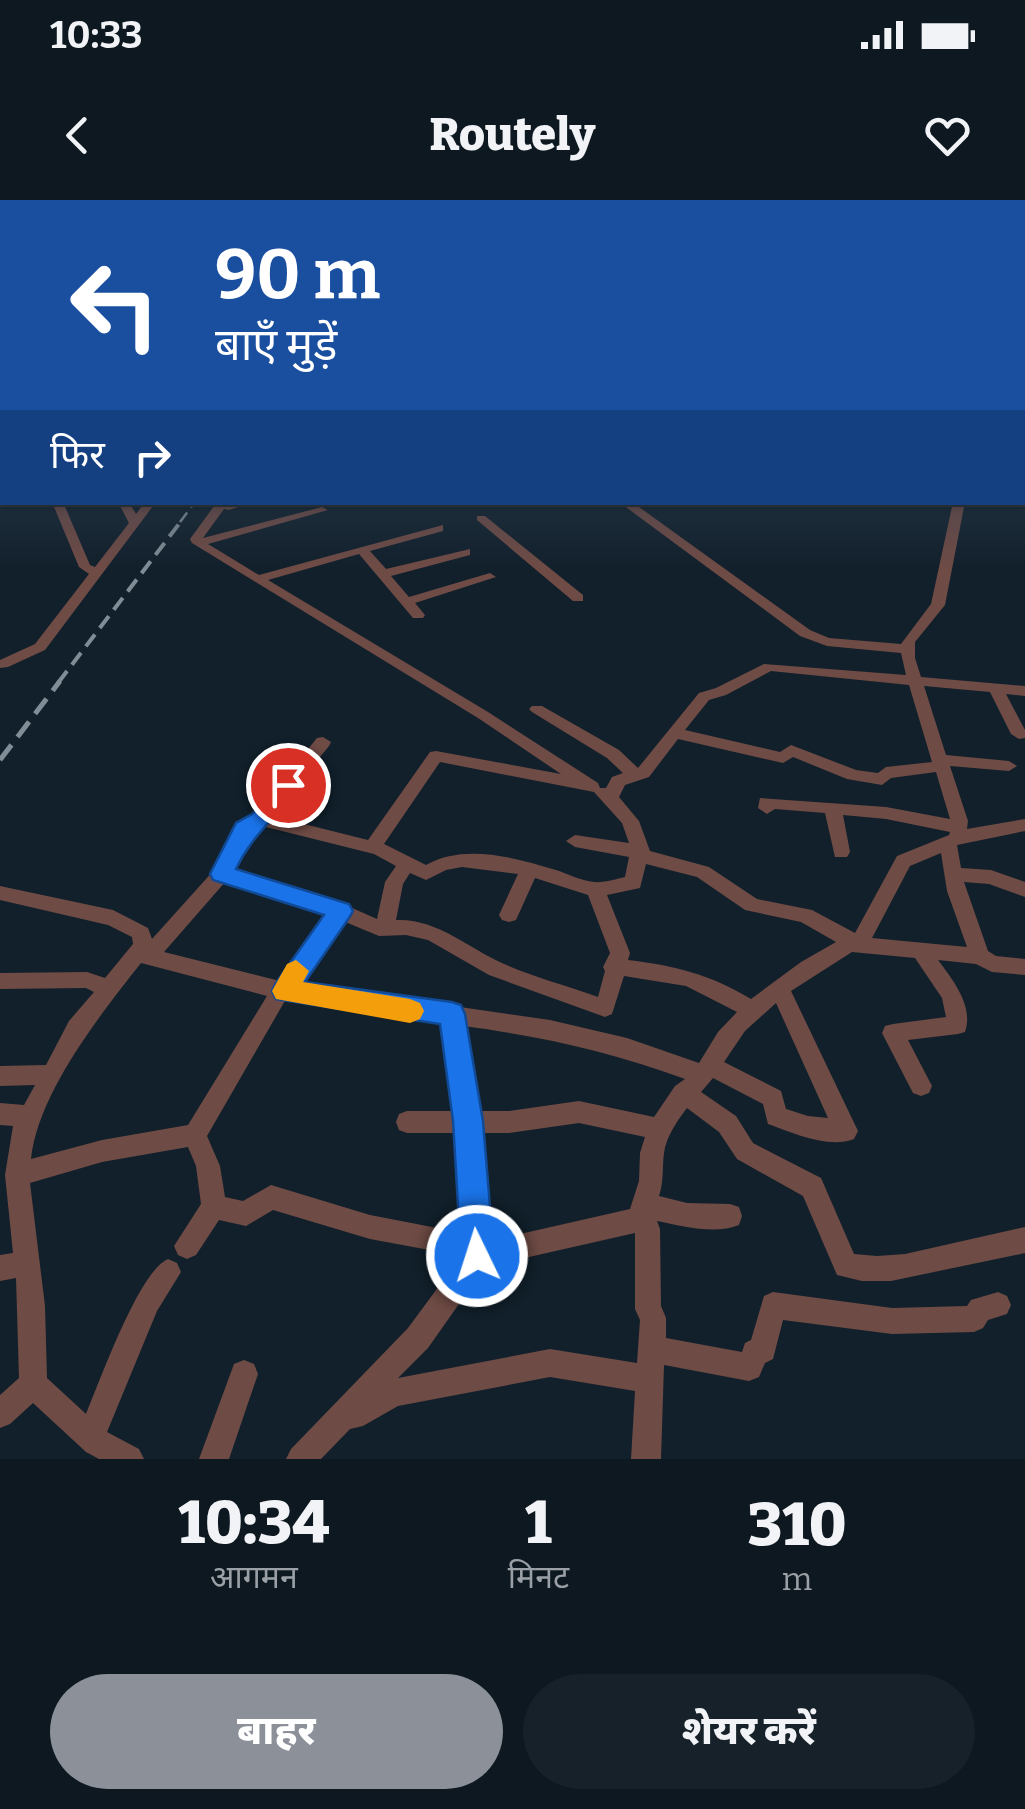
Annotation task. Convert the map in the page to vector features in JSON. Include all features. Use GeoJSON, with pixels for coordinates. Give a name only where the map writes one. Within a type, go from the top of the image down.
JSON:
{"type":"FeatureCollection","features":[{"type":"Feature","properties":{"kind":"street"},"geometry":{"type":"LineString","coordinates":[[58,505],[85,567],[96,572]]}},
{"type":"Feature","properties":{"kind":"street"},"geometry":{"type":"LineString","coordinates":[[125,505],[134,522]]}},
{"type":"Feature","properties":{"kind":"street"},"geometry":{"type":"LineString","coordinates":[[1,665],[40,647],[148,505]]}},
{"type":"Feature","properties":{"kind":"street"},"geometry":{"type":"LineString","coordinates":[[198,543],[205,524],[220,505]]}},
{"type":"Feature","properties":{"kind":"street"},"geometry":{"type":"LineString","coordinates":[[293,505],[302,516]]}},
{"type":"Feature","properties":{"kind":"street"},"geometry":{"type":"LineString","coordinates":[[628,505],[805,634],[827,642],[908,649]]}},
{"type":"Feature","properties":{"kind":"street"},"geometry":{"type":"LineString","coordinates":[[958,505],[938,605],[908,642],[908,649],[940,763],[955,835],[954,874],[980,956]]}},
{"type":"Feature","properties":{"kind":"street"},"geometry":{"type":"LineString","coordinates":[[198,543],[322,510]]}},
{"type":"Feature","properties":{"kind":"street"},"geometry":{"type":"LineString","coordinates":[[481,518],[578,598]]}},
{"type":"Feature","properties":{"kind":"street"},"geometry":{"type":"LineString","coordinates":[[258,579],[439,528]]}},
{"type":"Feature","properties":{"kind":"street"},"geometry":{"type":"LineString","coordinates":[[198,543],[610,798],[635,826],[642,854],[634,883],[596,890],[473,858],[451,858],[426,873],[372,847],[260,820]]}},
{"type":"Feature","properties":{"kind":"street"},"geometry":{"type":"LineString","coordinates":[[362,550],[418,616]]}},
{"type":"Feature","properties":{"kind":"street"},"geometry":{"type":"LineString","coordinates":[[383,574],[466,552]]}},
{"type":"Feature","properties":{"kind":"street"},"geometry":{"type":"LineString","coordinates":[[406,602],[490,577]]}},
{"type":"Feature","properties":{"kind":"street"},"geometry":{"type":"LineString","coordinates":[[610,798],[618,781],[643,773],[704,696],[723,694],[738,678],[769,667],[1025,691]]}},
{"type":"Feature","properties":{"kind":"street"},"geometry":{"type":"LineString","coordinates":[[995,687],[1019,734]]}},
{"type":"Feature","properties":{"kind":"street"},"geometry":{"type":"LineString","coordinates":[[537,709],[613,754],[635,776]]}},
{"type":"Feature","properties":{"kind":"street"},"geometry":{"type":"LineString","coordinates":[[674,734],[784,758],[792,750],[853,775],[882,779],[886,774],[940,763],[1009,766]]}},
{"type":"Feature","properties":{"kind":"street"},"geometry":{"type":"LineString","coordinates":[[129,1459],[91,1437],[33,1384],[27,1263],[13,1187],[22,1132],[50,1075],[106,988],[222,874],[244,829],[260,820],[323,742]]}},
{"type":"Feature","properties":{"kind":"street"},"geometry":{"type":"LineString","coordinates":[[372,847],[436,756],[592,787]]}},
{"type":"Feature","properties":{"kind":"street"},"geometry":{"type":"LineString","coordinates":[[766,808],[766,802],[833,809],[955,835]]}},
{"type":"Feature","properties":{"kind":"street"},"geometry":{"type":"LineString","coordinates":[[833,809],[842,852]]}},
{"type":"Feature","properties":{"kind":"street"},"geometry":{"type":"LineString","coordinates":[[646,1459],[650,1349],[648,1229],[641,1212],[651,1185],[653,1147],[684,1093],[752,1011],[830,952],[862,939],[903,861],[955,835],[1025,825]]}},
{"type":"Feature","properties":{"kind":"street"},"geometry":{"type":"LineString","coordinates":[[575,842],[642,854],[702,872],[752,906],[806,915],[851,943],[923,954],[980,956],[992,964],[1025,968]]}},
{"type":"Feature","properties":{"kind":"street"},"geometry":{"type":"LineString","coordinates":[[384,929],[394,882],[407,864]]}},
{"type":"Feature","properties":{"kind":"street"},"geometry":{"type":"LineString","coordinates":[[508,914],[528,872]]}},
{"type":"Feature","properties":{"kind":"street"},"geometry":{"type":"LineString","coordinates":[[222,874],[384,929],[406,927],[434,934],[496,969],[605,1008],[613,967],[620,953],[618,939],[596,890]]}},
{"type":"Feature","properties":{"kind":"street"},"geometry":{"type":"LineString","coordinates":[[954,874],[991,877],[1025,890]]}},
{"type":"Feature","properties":{"kind":"street"},"geometry":{"type":"LineString","coordinates":[[0,892],[113,918],[141,934],[143,955]]}},
{"type":"Feature","properties":{"kind":"street"},"geometry":{"type":"LineString","coordinates":[[195,1135],[224,1080],[272,1012],[312,945],[340,911]]}},
{"type":"Feature","properties":{"kind":"street"},"geometry":{"type":"LineString","coordinates":[[921,1086],[894,1033],[958,1026],[952,996],[923,954]]}},
{"type":"Feature","properties":{"kind":"street"},"geometry":{"type":"LineString","coordinates":[[143,955],[283,990],[579,1035],[706,1070],[773,1098],[776,1116],[808,1127],[846,1131],[780,989]]}},
{"type":"Feature","properties":{"kind":"street"},"geometry":{"type":"LineString","coordinates":[[613,967],[673,974],[711,984],[752,1011]]}},
{"type":"Feature","properties":{"kind":"street"},"geometry":{"type":"LineString","coordinates":[[0,982],[87,980],[106,988]]}},
{"type":"Feature","properties":{"kind":"street"},"geometry":{"type":"LineString","coordinates":[[452,1014],[468,1121],[477,1256]]}},
{"type":"Feature","properties":{"kind":"street"},"geometry":{"type":"LineString","coordinates":[[0,1076],[50,1075]]}},
{"type":"Feature","properties":{"kind":"street"},"geometry":{"type":"LineString","coordinates":[[684,1093],[728,1122],[739,1134],[745,1151],[812,1187],[846,1266],[889,1271],[964,1252],[1005,1249],[1025,1240]]}},
{"type":"Feature","properties":{"kind":"street"},"geometry":{"type":"LineString","coordinates":[[407,1122],[509,1122],[580,1112],[662,1130]]}},
{"type":"Feature","properties":{"kind":"street"},"geometry":{"type":"LineString","coordinates":[[0,1114],[32,1116]]}},
{"type":"Feature","properties":{"kind":"street"},"geometry":{"type":"LineString","coordinates":[[13,1187],[102,1151],[195,1135]]}},
{"type":"Feature","properties":{"kind":"street"},"geometry":{"type":"LineString","coordinates":[[187,1246],[214,1207],[208,1166],[195,1135]]}},
{"type":"Feature","properties":{"kind":"street"},"geometry":{"type":"LineString","coordinates":[[214,1207],[246,1214],[271,1197],[370,1227],[455,1242],[477,1256]]}},
{"type":"Feature","properties":{"kind":"street"},"geometry":{"type":"LineString","coordinates":[[300,1459],[418,1338],[477,1256],[641,1212],[730,1216]]}},
{"type":"Feature","properties":{"kind":"street"},"geometry":{"type":"LineString","coordinates":[[0,1268],[27,1263]]}},
{"type":"Feature","properties":{"kind":"street"},"geometry":{"type":"LineString","coordinates":[[91,1437],[148,1302],[168,1272]]}},
{"type":"Feature","properties":{"kind":"street"},"geometry":{"type":"LineString","coordinates":[[650,1349],[749,1367],[755,1353],[763,1349],[773,1305],[892,1321],[974,1319],[980,1308],[998,1305]]}},
{"type":"Feature","properties":{"kind":"street"},"geometry":{"type":"LineString","coordinates":[[335,1426],[394,1394],[550,1364],[649,1379]]}},
{"type":"Feature","properties":{"kind":"street"},"geometry":{"type":"LineString","coordinates":[[214,1459],[244,1374]]}},
{"type":"Feature","properties":{"kind":"street"},"geometry":{"type":"LineString","coordinates":[[0,1414],[33,1384]]}},
{"type":"Feature","properties":{"kind":"railway"},"geometry":{"type":"LineString","coordinates":[[180,522],[193,505]]}},
{"type":"Feature","properties":{"kind":"railway"},"geometry":{"type":"LineString","coordinates":[[58,683],[182,520]]}},
{"type":"Feature","properties":{"kind":"railway"},"geometry":{"type":"LineString","coordinates":[[0,760],[60,681]]}},
{"type":"Feature","properties":{"kind":"slow traffic"},"geometry":{"type":"LineString","coordinates":[[296,971],[285,991],[410,1011]]}},
{"type":"Feature","properties":{"kind":"route"},"geometry":{"type":"LineString","coordinates":[[288,785],[260,820],[244,829],[222,874],[340,911],[320,934],[285,991],[452,1014],[468,1121],[477,1256]]}}]}
